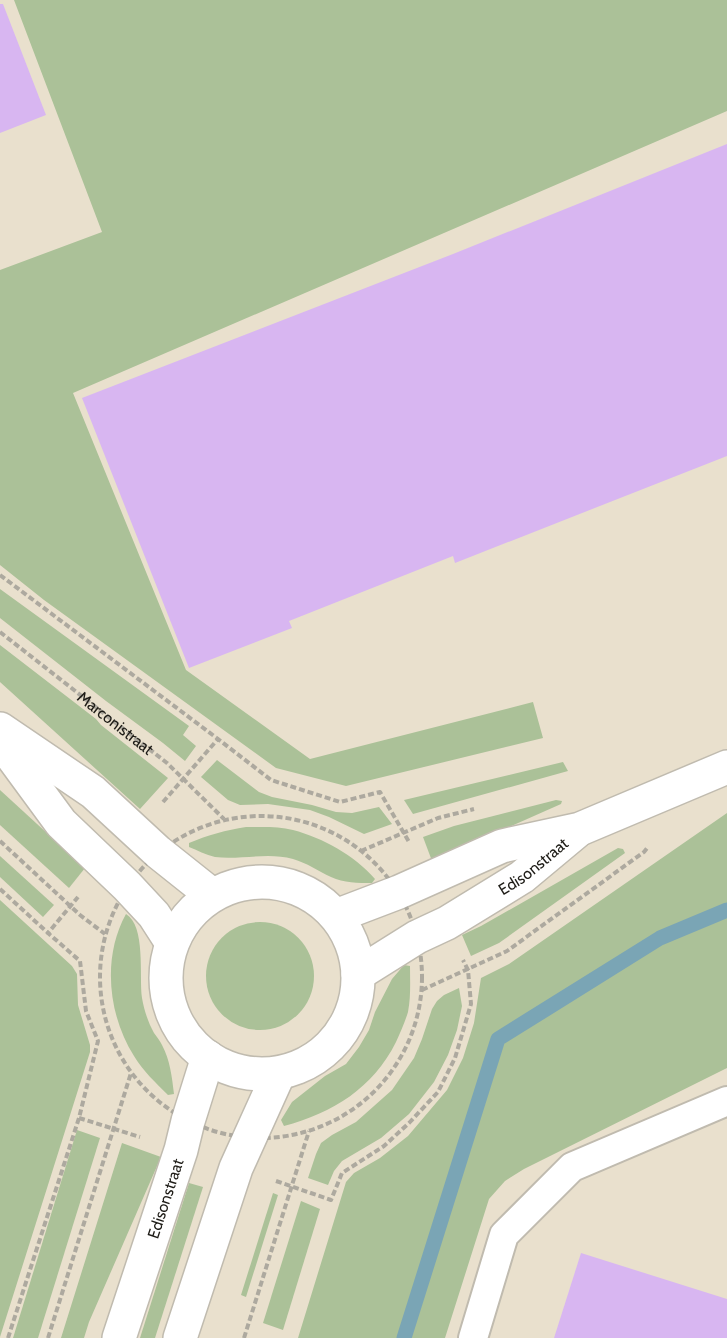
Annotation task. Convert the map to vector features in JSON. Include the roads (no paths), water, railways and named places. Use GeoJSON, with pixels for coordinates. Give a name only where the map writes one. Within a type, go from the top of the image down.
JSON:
{"type":"FeatureCollection","features":[{"type":"Feature","properties":{"kind":"street"},"geometry":{"type":"LineString","coordinates":[[0,729],[93,792],[158,852],[212,895]]}},
{"type":"Feature","properties":{"kind":"street"},"geometry":{"type":"LineString","coordinates":[[0,740],[62,824],[154,915],[172,943]]}},
{"type":"Feature","properties":{"kind":"street","name":"Edisonstraat"},"geometry":{"type":"LineString","coordinates":[[336,916],[399,892],[502,846],[580,829],[727,767]]}},
{"type":"Feature","properties":{"kind":"street","name":"Edisonstraat"},"geometry":{"type":"LineString","coordinates":[[358,974],[417,937],[447,923],[522,878],[580,829]]}},
{"type":"Feature","properties":{"kind":"street"},"geometry":{"type":"LineString","coordinates":[[249,882],[268,882],[287,885],[305,892],[322,902],[336,916],[348,933],[355,953],[358,974],[356,997],[350,1018],[337,1038],[321,1054],[301,1065],[279,1072],[254,1074],[230,1068],[208,1057],[193,1045],[173,1015],[166,979],[167,961],[172,943],[195,908],[212,895],[230,887],[249,882]]}},
{"type":"Feature","properties":{"kind":"street","name":"Edisonstraat"},"geometry":{"type":"LineString","coordinates":[[119,1338],[182,1150],[188,1121],[208,1057]]}},
{"type":"Feature","properties":{"kind":"street"},"geometry":{"type":"LineString","coordinates":[[180,1338],[236,1168],[279,1072]]}},
{"type":"Feature","properties":{"kind":"lane"},"geometry":{"type":"LineString","coordinates":[[473,1338],[504,1235],[572,1167],[727,1101]]}},
{"type":"Feature","properties":{"kind":"waterway"},"geometry":{"type":"LineString","coordinates":[[404,1338],[498,1039],[660,938],[727,910]]}}]}
